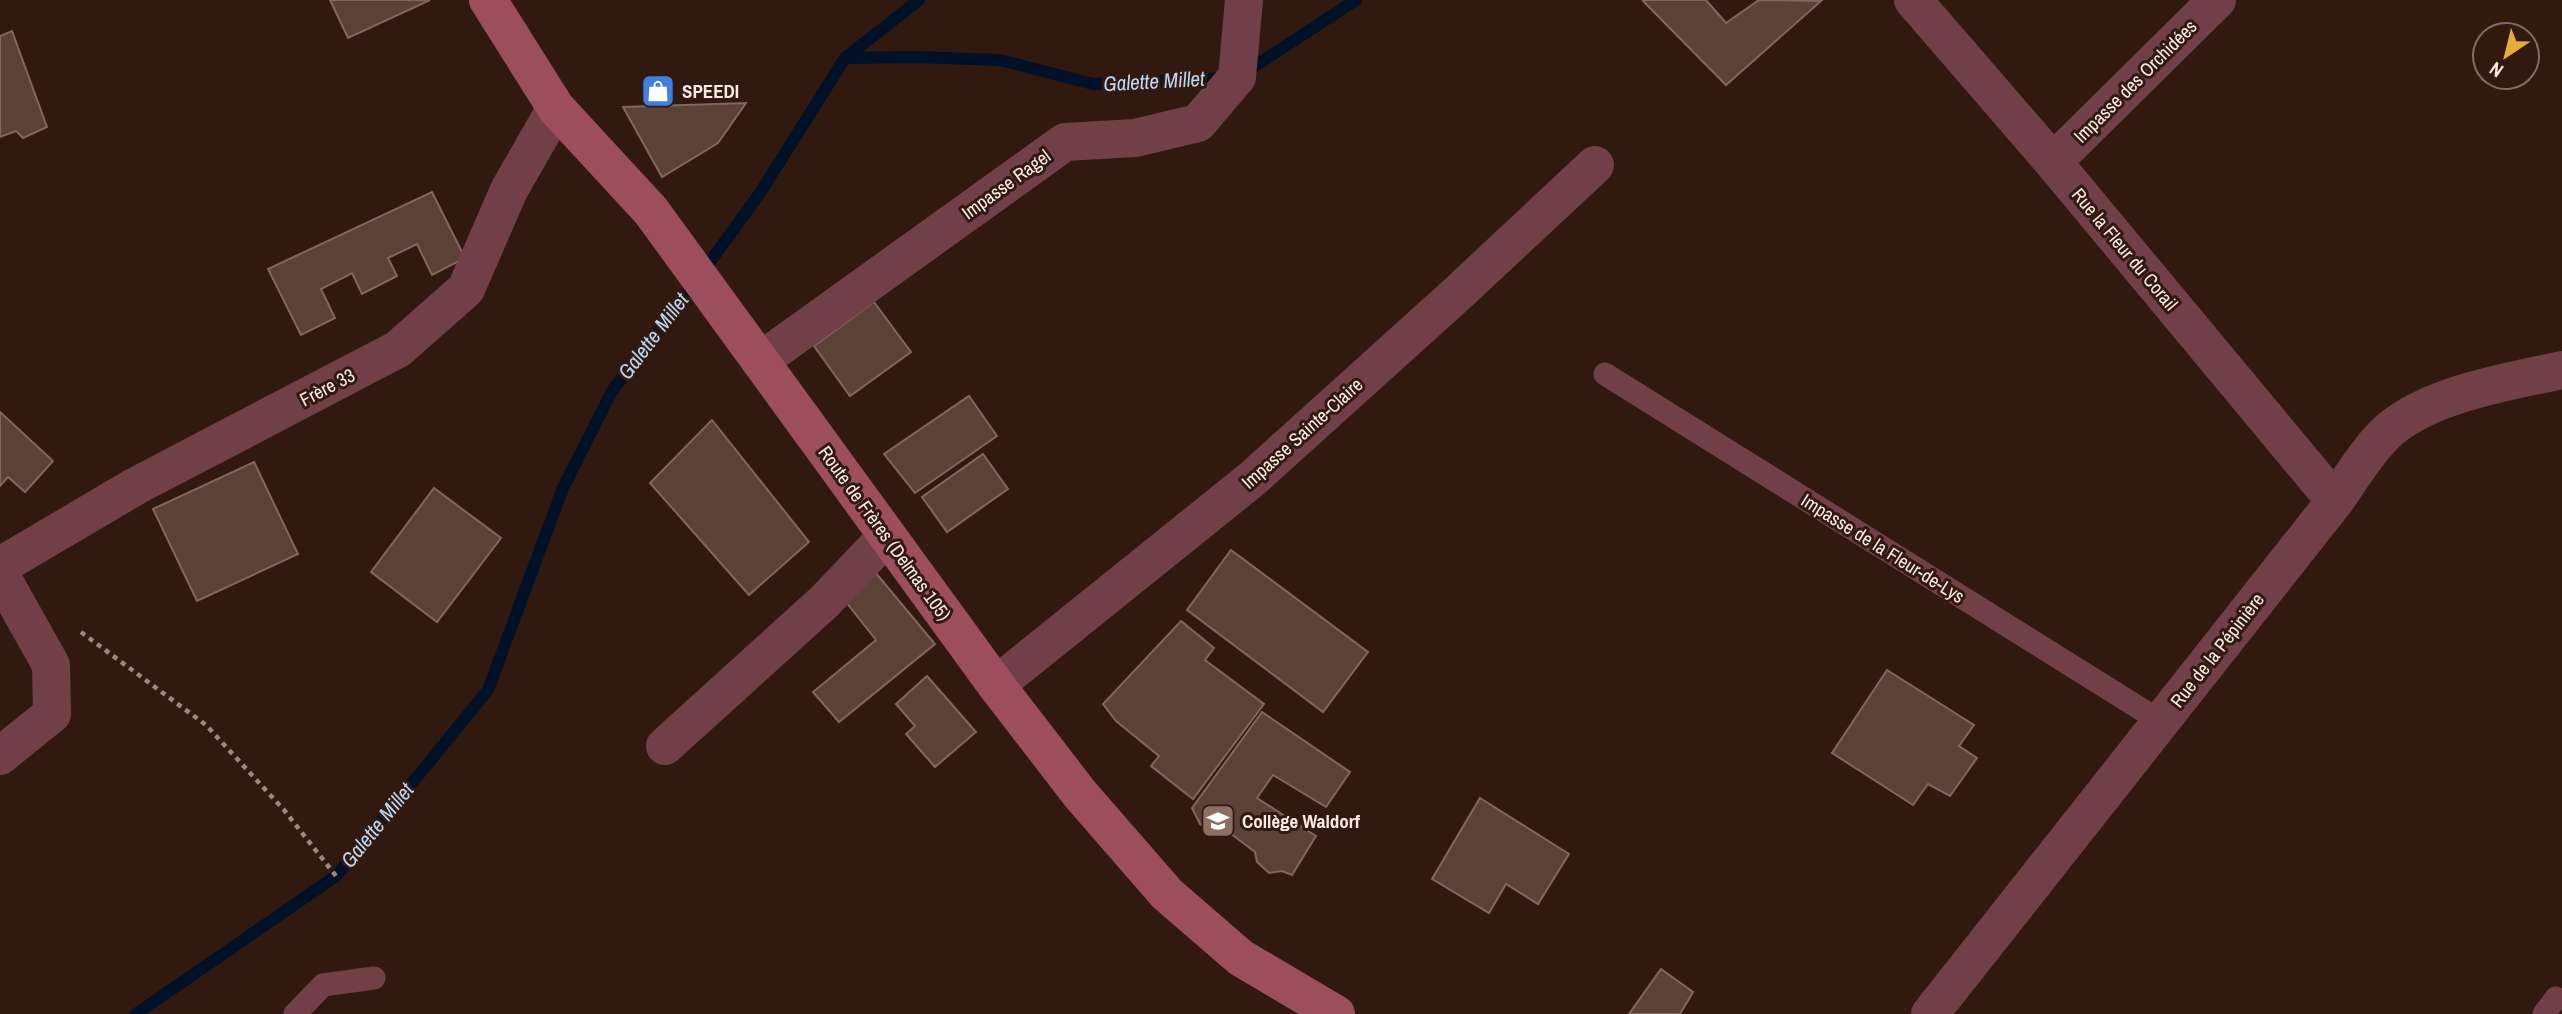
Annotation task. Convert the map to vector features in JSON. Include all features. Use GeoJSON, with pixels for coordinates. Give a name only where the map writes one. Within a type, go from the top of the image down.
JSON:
{"type":"FeatureCollection","features":[{"type":"Feature","properties":{"kind":"main road","name":"Route de Frères (Delmas 105)"},"geometry":{"type":"LineString","coordinates":[[488,0],[556,108],[651,211],[996,685],[1080,794],[1167,894],[1241,958],[1336,1014]]}},
{"type":"Feature","properties":{"kind":"street","name":"Impasse Ragel"},"geometry":{"type":"LineString","coordinates":[[749,347],[1065,142],[1135,138],[1198,123],[1237,77],[1244,0]]}},
{"type":"Feature","properties":{"kind":"street","name":"Rue la Fleur du Corail"},"geometry":{"type":"LineString","coordinates":[[1913,0],[2053,162],[2335,501]]}},
{"type":"Feature","properties":{"kind":"street","name":"Impasse des Orchidées"},"geometry":{"type":"LineString","coordinates":[[2053,162],[2217,0]]}},
{"type":"Feature","properties":{"kind":"street","name":"Frère 33"},"geometry":{"type":"LineString","coordinates":[[0,566],[136,486],[398,349],[466,289],[509,190],[556,108]]}},
{"type":"Feature","properties":{"kind":"street","name":"Impasse Sainte-Claire"},"geometry":{"type":"LineString","coordinates":[[996,685],[1252,479],[1595,165]]}},
{"type":"Feature","properties":{"kind":"street","name":"Rue de la Pépinière"},"geometry":{"type":"LineString","coordinates":[[1930,1014],[2335,501],[2383,435],[2424,407],[2475,390],[2562,370]]}},
{"type":"Feature","properties":{"kind":"street"},"geometry":{"type":"LineString","coordinates":[[665,746],[824,602],[887,536]]}},
{"type":"Feature","properties":{"kind":"street"},"geometry":{"type":"LineString","coordinates":[[0,574],[51,665],[52,714],[0,756]]}},
{"type":"Feature","properties":{"kind":"lane","name":"Impasse de la Fleur-de-Lys"},"geometry":{"type":"LineString","coordinates":[[1605,374],[2160,721]]}},
{"type":"Feature","properties":{"kind":"lane"},"geometry":{"type":"LineString","coordinates":[[295,1014],[323,985],[374,978]]}},
{"type":"Feature","properties":{"kind":"path"},"geometry":{"type":"LineString","coordinates":[[78,630],[206,725],[284,810],[336,876]]}},
{"type":"Feature","properties":{"kind":"building"},"geometry":{"type":"Polygon","coordinates":[[[330,0],[430,0],[348,38],[330,0]]]}},
{"type":"Feature","properties":{"kind":"building"},"geometry":{"type":"Polygon","coordinates":[[[1706,0],[1726,23],[1759,0],[1821,1],[1726,85],[1643,1],[1706,0]]]}},
{"type":"Feature","properties":{"kind":"building"},"geometry":{"type":"Polygon","coordinates":[[[12,31],[47,127],[23,138],[16,131],[0,137],[0,36],[12,31]]]}},
{"type":"Feature","properties":{"kind":"building"},"geometry":{"type":"Polygon","coordinates":[[[746,103],[718,143],[662,177],[623,107],[746,103]]]}},
{"type":"Feature","properties":{"kind":"building"},"geometry":{"type":"Polygon","coordinates":[[[432,192],[465,258],[432,275],[417,244],[388,258],[397,276],[362,294],[352,273],[321,289],[335,318],[301,335],[268,269],[432,192]]]}},
{"type":"Feature","properties":{"kind":"building"},"geometry":{"type":"Polygon","coordinates":[[[874,302],[911,352],[850,396],[814,346],[874,302]]]}},
{"type":"Feature","properties":{"kind":"building"},"geometry":{"type":"Polygon","coordinates":[[[969,396],[997,436],[915,493],[884,454],[969,396]]]}},
{"type":"Feature","properties":{"kind":"building"},"geometry":{"type":"Polygon","coordinates":[[[0,412],[53,461],[25,492],[8,477],[0,486],[0,412]]]}},
{"type":"Feature","properties":{"kind":"building"},"geometry":{"type":"Polygon","coordinates":[[[712,420],[809,542],[749,595],[650,483],[712,420]]]}},
{"type":"Feature","properties":{"kind":"building"},"geometry":{"type":"Polygon","coordinates":[[[983,454],[1008,489],[947,532],[922,497],[983,454]]]}},
{"type":"Feature","properties":{"kind":"building"},"geometry":{"type":"Polygon","coordinates":[[[254,462],[298,554],[197,601],[153,509],[254,462]]]}},
{"type":"Feature","properties":{"kind":"building"},"geometry":{"type":"Polygon","coordinates":[[[434,488],[501,538],[437,622],[371,572],[434,488]]]}},
{"type":"Feature","properties":{"kind":"building"},"geometry":{"type":"Polygon","coordinates":[[[1231,550],[1368,652],[1323,712],[1187,610],[1231,550]]]}},
{"type":"Feature","properties":{"kind":"building"},"geometry":{"type":"Polygon","coordinates":[[[870,566],[935,644],[839,722],[813,692],[876,640],[838,592],[870,566]]]}},
{"type":"Feature","properties":{"kind":"building"},"geometry":{"type":"Polygon","coordinates":[[[1181,621],[1214,648],[1205,660],[1264,704],[1193,799],[1151,766],[1159,756],[1116,721],[1103,704],[1181,621]]]}},
{"type":"Feature","properties":{"kind":"building"},"geometry":{"type":"Polygon","coordinates":[[[1887,670],[1974,725],[1959,746],[1977,758],[1950,796],[1928,784],[1913,805],[1832,753],[1887,670]]]}},
{"type":"Feature","properties":{"kind":"building"},"geometry":{"type":"Polygon","coordinates":[[[927,676],[976,732],[935,767],[906,734],[915,726],[896,704],[927,676]]]}},
{"type":"Feature","properties":{"kind":"building"},"geometry":{"type":"Polygon","coordinates":[[[1262,712],[1350,772],[1326,807],[1273,775],[1257,798],[1316,836],[1292,875],[1282,871],[1269,873],[1257,862],[1255,852],[1226,830],[1214,832],[1200,824],[1192,808],[1262,712]]]}},
{"type":"Feature","properties":{"kind":"building"},"geometry":{"type":"Polygon","coordinates":[[[1480,798],[1569,854],[1538,904],[1506,884],[1489,913],[1432,879],[1480,798]]]}},
{"type":"Feature","properties":{"kind":"building"},"geometry":{"type":"Polygon","coordinates":[[[1661,969],[1693,992],[1680,1014],[1629,1014],[1661,969]]]}},
{"type":"Feature","properties":{"kind":"waterway"},"geometry":{"type":"LineString","coordinates":[[845,58],[919,0]]}},
{"type":"Feature","properties":{"kind":"waterway","name":"Galette Millet"},"geometry":{"type":"LineString","coordinates":[[1244,73],[1356,0]]}},
{"type":"Feature","properties":{"kind":"waterway","name":"Galette Millet"},"geometry":{"type":"LineString","coordinates":[[136,1014],[336,876],[488,690],[563,488],[612,391],[760,193],[845,58],[1000,60],[1093,84],[1224,78]]}},
{"type":"Feature","properties":{"kind":"place","name":"SPEEDI"},"geometry":{"type":"Point","coordinates":[658,91]}},
{"type":"Feature","properties":{"kind":"place","name":"Collège Waldorf"},"geometry":{"type":"Point","coordinates":[1218,821]}}]}
